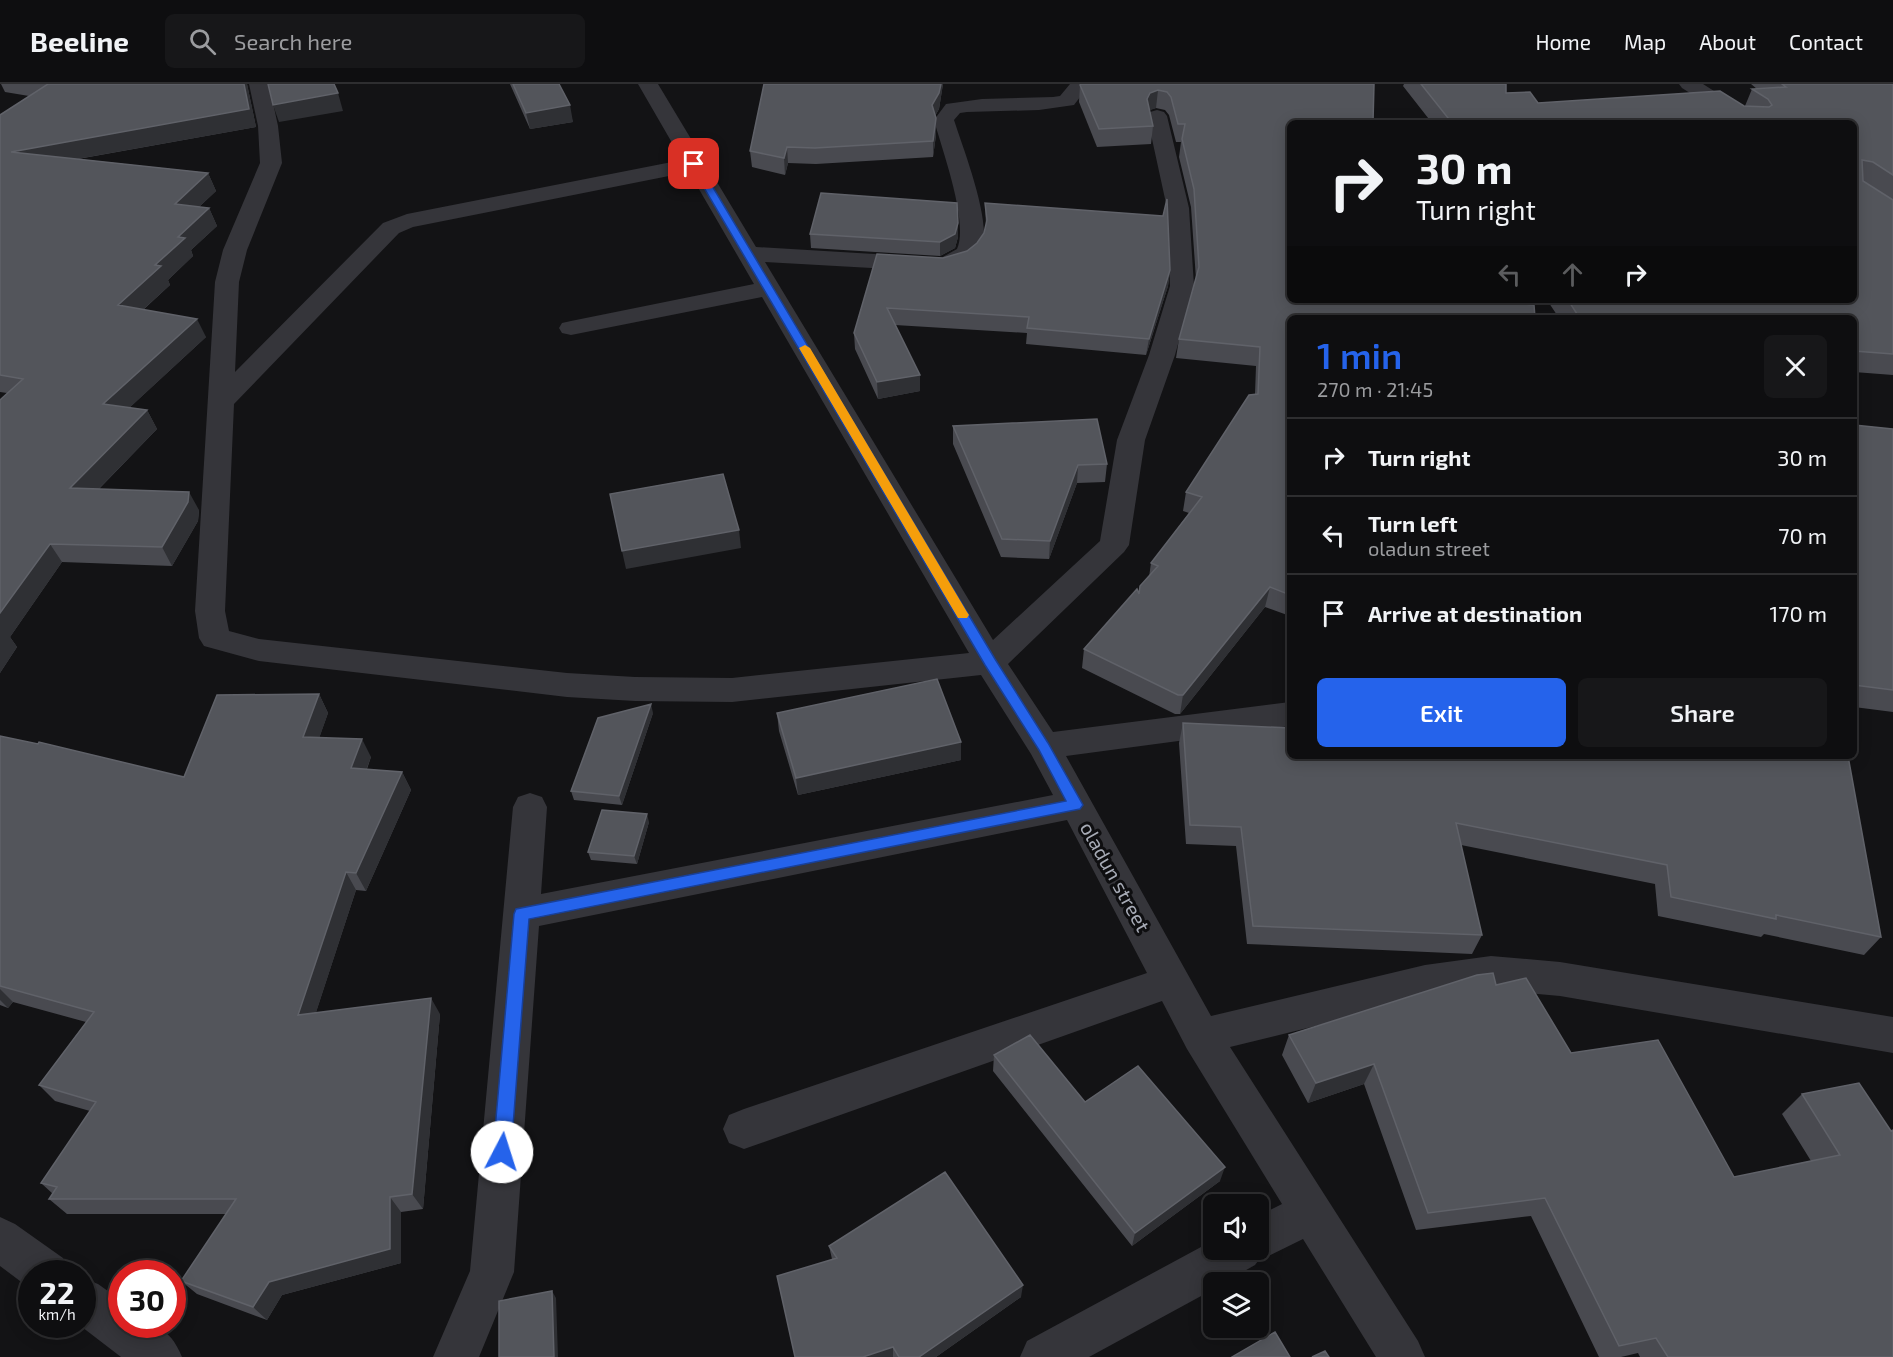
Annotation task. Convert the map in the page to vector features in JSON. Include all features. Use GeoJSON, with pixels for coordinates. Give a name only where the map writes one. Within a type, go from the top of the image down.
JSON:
{"type":"FeatureCollection","features":[{"type":"Feature","properties":{"kind":"street"},"geometry":{"type":"LineString","coordinates":[[259,84],[268,126],[271,163],[235,250],[227,282],[210,610],[215,638],[259,650],[567,685],[634,689],[732,690],[990,662],[1114,545],[1131,440],[1162,355],[1182,286],[1178,208],[1157,116]]}},
{"type":"Feature","properties":{"kind":"street","name":"oladun street"},"geometry":{"type":"LineString","coordinates":[[648,84],[990,662],[1044,746],[1201,1036],[1402,1357]]}},
{"type":"Feature","properties":{"kind":"street"},"geometry":{"type":"LineString","coordinates":[[749,254],[943,265],[959,260],[970,249],[974,227],[944,120],[953,108],[975,104],[1047,104],[1068,100],[1080,84]]}},
{"type":"Feature","properties":{"kind":"street"},"geometry":{"type":"LineString","coordinates":[[1689,84],[1746,120]]}},
{"type":"Feature","properties":{"kind":"street"},"geometry":{"type":"LineString","coordinates":[[220,403],[392,228],[407,221],[694,164]]}},
{"type":"Feature","properties":{"kind":"street"},"geometry":{"type":"LineString","coordinates":[[571,328],[769,288]]}},
{"type":"Feature","properties":{"kind":"street"},"geometry":{"type":"LineString","coordinates":[[1502,303],[1512,315]]}},
{"type":"Feature","properties":{"kind":"street"},"geometry":{"type":"LineString","coordinates":[[1044,746],[1287,714]]}},
{"type":"Feature","properties":{"kind":"street"},"geometry":{"type":"LineString","coordinates":[[521,914],[1075,805]]}},
{"type":"Feature","properties":{"kind":"street"},"geometry":{"type":"LineString","coordinates":[[456,1357],[492,1272],[530,807]]}},
{"type":"Feature","properties":{"kind":"street"},"geometry":{"type":"LineString","coordinates":[[1201,1036],[1425,982],[1491,973],[1560,979],[1893,1035]]}},
{"type":"Feature","properties":{"kind":"street"},"geometry":{"type":"LineString","coordinates":[[744,1129],[1172,981]]}},
{"type":"Feature","properties":{"kind":"street"},"geometry":{"type":"LineString","coordinates":[[1269,1233],[1310,1212]]}},
{"type":"Feature","properties":{"kind":"street"},"geometry":{"type":"LineString","coordinates":[[0,1239],[28,1260]]}},
{"type":"Feature","properties":{"kind":"street"},"geometry":{"type":"LineString","coordinates":[[1043,1357],[1222,1260]]}},
{"type":"Feature","properties":{"kind":"street"},"geometry":{"type":"LineString","coordinates":[[96,1310],[159,1357]]}},
{"type":"Feature","properties":{"kind":"building"},"geometry":{"type":"Polygon","coordinates":[[[48,84],[244,84],[249,109],[11,152],[208,173],[175,204],[209,208],[178,237],[185,238],[155,265],[161,266],[118,305],[197,319],[103,404],[147,410],[70,488],[189,492],[188,502],[162,547],[50,544],[0,613],[0,400],[23,379],[0,375],[0,115],[48,84]]]}},
{"type":"Feature","properties":{"kind":"building"},"geometry":{"type":"Polygon","coordinates":[[[268,84],[334,84],[338,93],[273,105],[268,84]]]}},
{"type":"Feature","properties":{"kind":"building"},"geometry":{"type":"Polygon","coordinates":[[[513,84],[559,84],[570,105],[526,113],[513,84]]]}},
{"type":"Feature","properties":{"kind":"building"},"geometry":{"type":"Polygon","coordinates":[[[764,84],[941,84],[932,105],[936,118],[933,141],[815,148],[787,147],[784,158],[750,151],[764,84]]]}},
{"type":"Feature","properties":{"kind":"building"},"geometry":{"type":"Polygon","coordinates":[[[1374,84],[1373,120],[1287,120],[1287,303],[1513,303],[1534,305],[1535,315],[1287,315],[1287,594],[1270,587],[1183,695],[1178,695],[1084,649],[1137,589],[1139,594],[1140,586],[1158,566],[1151,563],[1202,497],[1186,492],[1249,395],[1258,394],[1260,347],[1179,339],[1199,267],[1194,189],[1182,139],[1185,124],[1178,124],[1171,97],[1167,92],[1158,90],[1150,93],[1147,99],[1153,126],[1099,129],[1080,85],[1374,84]]]}},
{"type":"Feature","properties":{"kind":"building"},"geometry":{"type":"Polygon","coordinates":[[[1421,84],[1506,84],[1506,93],[1530,92],[1538,103],[1720,91],[1744,106],[1769,107],[1772,105],[1768,99],[1752,89],[1786,87],[1782,84],[1893,84],[1893,175],[1873,162],[1862,160],[1863,181],[1893,200],[1893,354],[1857,351],[1857,315],[1577,314],[1570,303],[1857,303],[1857,120],[1450,120],[1421,84]]]}},
{"type":"Feature","properties":{"kind":"building"},"geometry":{"type":"Polygon","coordinates":[[[821,193],[957,203],[958,223],[955,234],[940,242],[810,234],[821,193]]]}},
{"type":"Feature","properties":{"kind":"building"},"geometry":{"type":"Polygon","coordinates":[[[1167,199],[1170,270],[1149,339],[1027,328],[1029,317],[887,308],[920,375],[877,382],[854,333],[877,254],[943,258],[967,251],[984,233],[987,220],[985,203],[1163,216],[1167,199]]]}},
{"type":"Feature","properties":{"kind":"building"},"geometry":{"type":"Polygon","coordinates":[[[1097,419],[1107,464],[1078,465],[1050,541],[1002,539],[953,426],[1097,419]]]}},
{"type":"Feature","properties":{"kind":"building"},"geometry":{"type":"Polygon","coordinates":[[[1857,425],[1893,429],[1893,690],[1857,685],[1857,425]]]}},
{"type":"Feature","properties":{"kind":"building"},"geometry":{"type":"Polygon","coordinates":[[[723,474],[739,530],[622,551],[610,494],[723,474]]]}},
{"type":"Feature","properties":{"kind":"building"},"geometry":{"type":"Polygon","coordinates":[[[937,679],[961,742],[796,778],[777,713],[937,679]]]}},
{"type":"Feature","properties":{"kind":"building"},"geometry":{"type":"Polygon","coordinates":[[[319,694],[303,737],[362,739],[351,768],[402,772],[356,873],[346,872],[298,1015],[431,998],[412,1194],[390,1197],[390,1249],[269,1282],[253,1307],[186,1283],[186,1274],[236,1199],[49,1199],[57,1187],[41,1183],[96,1102],[39,1085],[94,1012],[0,986],[0,736],[38,744],[39,742],[184,777],[217,695],[319,694]]]}},
{"type":"Feature","properties":{"kind":"building"},"geometry":{"type":"Polygon","coordinates":[[[651,704],[619,796],[571,791],[598,718],[651,704]]]}},
{"type":"Feature","properties":{"kind":"building"},"geometry":{"type":"Polygon","coordinates":[[[1183,723],[1287,728],[1287,759],[1849,759],[1881,937],[1776,915],[1776,919],[1671,897],[1667,865],[1456,823],[1482,935],[1253,926],[1241,827],[1190,825],[1183,723]]]}},
{"type":"Feature","properties":{"kind":"building"},"geometry":{"type":"Polygon","coordinates":[[[602,810],[647,814],[634,856],[588,852],[602,810]]]}},
{"type":"Feature","properties":{"kind":"building"},"geometry":{"type":"Polygon","coordinates":[[[1493,973],[1496,985],[1526,978],[1571,1053],[1658,1040],[1734,1177],[1840,1155],[1802,1094],[1859,1083],[1891,1131],[1893,1130],[1893,1357],[1668,1357],[1656,1338],[1619,1346],[1545,1198],[1428,1213],[1374,1064],[1316,1083],[1289,1035],[1477,975],[1493,973]]]}},
{"type":"Feature","properties":{"kind":"building"},"geometry":{"type":"Polygon","coordinates":[[[1030,1035],[1085,1102],[1138,1066],[1225,1167],[1135,1233],[994,1055],[1030,1035]]]}},
{"type":"Feature","properties":{"kind":"building"},"geometry":{"type":"Polygon","coordinates":[[[945,1172],[1023,1285],[919,1357],[899,1357],[893,1347],[863,1357],[795,1357],[777,1276],[837,1258],[829,1246],[945,1172]]]}},
{"type":"Feature","properties":{"kind":"building"},"geometry":{"type":"Polygon","coordinates":[[[552,1291],[554,1357],[499,1357],[499,1301],[552,1291]]]}},
{"type":"Feature","properties":{"kind":"building"},"geometry":{"type":"Polygon","coordinates":[[[1275,1332],[1290,1357],[1232,1357],[1265,1338],[1269,1338],[1275,1332]]]}},
{"type":"Feature","properties":{"kind":"building"},"geometry":{"type":"Polygon","coordinates":[[[1325,1351],[1329,1357],[1312,1357],[1325,1351]]]}},
{"type":"Feature","properties":{"kind":"slow traffic"},"geometry":{"type":"LineString","coordinates":[[805,348],[962,615]]}},
{"type":"Feature","properties":{"kind":"route"},"geometry":{"type":"LineString","coordinates":[[502,1152],[521,914],[1075,805],[1044,746],[990,662],[694,164]]}}]}
